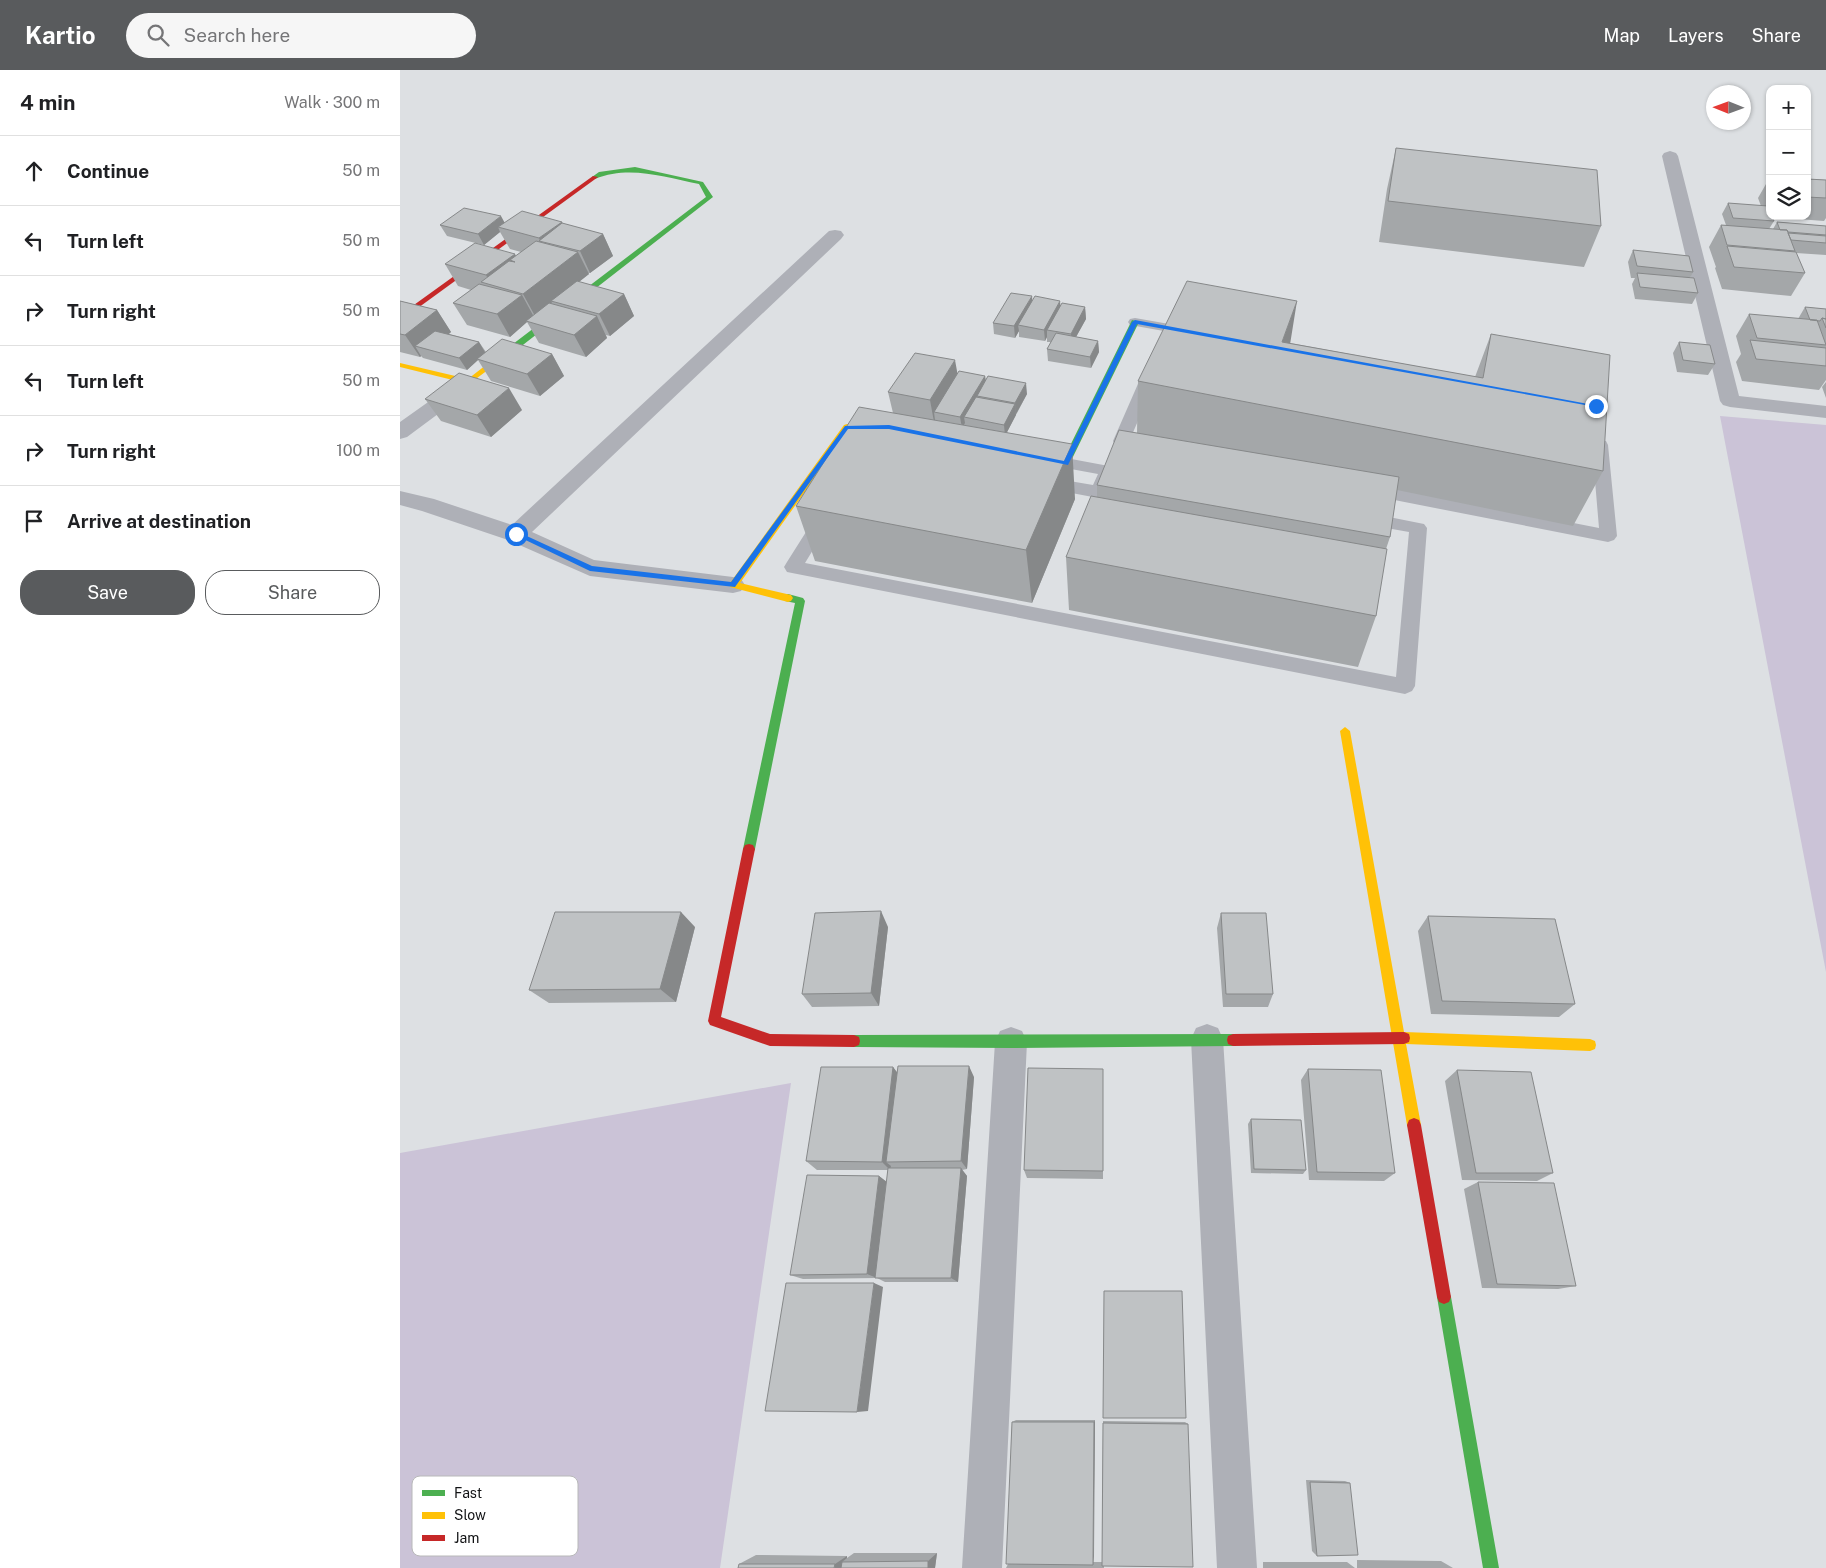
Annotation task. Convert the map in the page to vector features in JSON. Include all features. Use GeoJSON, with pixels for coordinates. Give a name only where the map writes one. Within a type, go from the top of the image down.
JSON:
{"type":"FeatureCollection","features":[{"type":"Feature","properties":{"kind":"street"},"geometry":{"type":"LineString","coordinates":[[1670,156],[1730,401],[1826,412]]}},
{"type":"Feature","properties":{"kind":"street"},"geometry":{"type":"LineString","coordinates":[[400,319],[599,174],[635,170],[701,183],[710,197],[469,382],[400,432]]}},
{"type":"Feature","properties":{"kind":"street"},"geometry":{"type":"LineString","coordinates":[[516,534],[835,235]]}},
{"type":"Feature","properties":{"kind":"street"},"geometry":{"type":"LineString","coordinates":[[1029,456],[1066,463],[1135,322]]}},
{"type":"Feature","properties":{"kind":"street"},"geometry":{"type":"LineString","coordinates":[[400,365],[469,382]]}},
{"type":"Feature","properties":{"kind":"street"},"geometry":{"type":"LineString","coordinates":[[733,585],[847,427],[881,427]]}},
{"type":"Feature","properties":{"kind":"street"},"geometry":{"type":"LineString","coordinates":[[400,498],[426,504],[516,534],[590,568],[733,585],[800,601],[714,1021],[770,1040],[1011,1042],[1399,1038],[1590,1045]]}},
{"type":"Feature","properties":{"kind":"street"},"geometry":{"type":"LineString","coordinates":[[1346,731],[1491,1568]]}},
{"type":"Feature","properties":{"kind":"street"},"geometry":{"type":"LineString","coordinates":[[1207,1039],[1237,1568]]}},
{"type":"Feature","properties":{"kind":"street"},"geometry":{"type":"LineString","coordinates":[[982,1568],[1011,1042]]}},
{"type":"Feature","properties":{"kind":"lane"},"geometry":{"type":"LineString","coordinates":[[1135,322],[1210,335]]}},
{"type":"Feature","properties":{"kind":"lane"},"geometry":{"type":"LineString","coordinates":[[1164,346],[1171,328]]}},
{"type":"Feature","properties":{"kind":"lane"},"geometry":{"type":"LineString","coordinates":[[1150,447],[1121,441],[1156,363]]}},
{"type":"Feature","properties":{"kind":"lane"},"geometry":{"type":"LineString","coordinates":[[1355,486],[1608,536],[1598,434]]}},
{"type":"Feature","properties":{"kind":"lane"},"geometry":{"type":"LineString","coordinates":[[1066,463],[1147,478]]}},
{"type":"Feature","properties":{"kind":"lane"},"geometry":{"type":"LineString","coordinates":[[1030,481],[1098,492],[1108,471]]}},
{"type":"Feature","properties":{"kind":"lane"},"geometry":{"type":"LineString","coordinates":[[834,502],[793,567],[1405,686],[1418,528],[1350,515]]}},
{"type":"Feature","properties":{"kind":"shaded area"},"geometry":{"type":"Polygon","coordinates":[[[1720,416],[1826,425],[1826,972],[1720,416]]]}},
{"type":"Feature","properties":{"kind":"shaded area"},"geometry":{"type":"Polygon","coordinates":[[[791,1083],[720,1568],[400,1568],[400,1153],[791,1083]]]}},
{"type":"Feature","properties":{"kind":"building"},"geometry":{"type":"Polygon","coordinates":[[[1396,148],[1597,170],[1601,226],[1388,201],[1396,148]]]}},
{"type":"Feature","properties":{"kind":"building"},"geometry":{"type":"Polygon","coordinates":[[[1811,179],[1826,180],[1826,198],[1811,197],[1811,179]]]}},
{"type":"Feature","properties":{"kind":"building"},"geometry":{"type":"Polygon","coordinates":[[[1728,203],[1766,206],[1766,220],[1774,221],[1733,218],[1728,203]]]}},
{"type":"Feature","properties":{"kind":"building"},"geometry":{"type":"Polygon","coordinates":[[[464,208],[501,216],[478,234],[440,225],[464,208]]]}},
{"type":"Feature","properties":{"kind":"building"},"geometry":{"type":"Polygon","coordinates":[[[522,211],[562,222],[539,238],[498,227],[522,211]]]}},
{"type":"Feature","properties":{"kind":"building"},"geometry":{"type":"Polygon","coordinates":[[[1777,222],[1826,226],[1826,235],[1780,230],[1777,222]]]}},
{"type":"Feature","properties":{"kind":"building"},"geometry":{"type":"Polygon","coordinates":[[[562,223],[603,234],[580,251],[539,241],[562,223]]]}},
{"type":"Feature","properties":{"kind":"building"},"geometry":{"type":"Polygon","coordinates":[[[1721,225],[1787,230],[1795,251],[1727,245],[1721,225]]]}},
{"type":"Feature","properties":{"kind":"building"},"geometry":{"type":"Polygon","coordinates":[[[1788,233],[1826,236],[1826,243],[1791,240],[1788,233]]]}},
{"type":"Feature","properties":{"kind":"building"},"geometry":{"type":"Polygon","coordinates":[[[536,241],[578,252],[523,294],[481,282],[509,261],[515,262],[510,260],[536,241]]]}},
{"type":"Feature","properties":{"kind":"building"},"geometry":{"type":"Polygon","coordinates":[[[475,243],[515,254],[486,275],[445,264],[475,243]]]}},
{"type":"Feature","properties":{"kind":"building"},"geometry":{"type":"Polygon","coordinates":[[[1727,246],[1796,252],[1805,273],[1734,267],[1727,246]]]}},
{"type":"Feature","properties":{"kind":"building"},"geometry":{"type":"Polygon","coordinates":[[[1633,250],[1689,256],[1693,272],[1637,266],[1633,250]]]}},
{"type":"Feature","properties":{"kind":"building"},"geometry":{"type":"Polygon","coordinates":[[[1637,273],[1694,278],[1698,293],[1640,287],[1637,273]]]}},
{"type":"Feature","properties":{"kind":"building"},"geometry":{"type":"Polygon","coordinates":[[[577,281],[624,294],[599,314],[551,301],[577,281]]]}},
{"type":"Feature","properties":{"kind":"building"},"geometry":{"type":"Polygon","coordinates":[[[1187,281],[1297,301],[1282,342],[1483,378],[1491,334],[1610,355],[1603,471],[1138,381],[1187,281]]]}},
{"type":"Feature","properties":{"kind":"building"},"geometry":{"type":"Polygon","coordinates":[[[479,284],[522,295],[497,314],[453,303],[479,284]]]}},
{"type":"Feature","properties":{"kind":"building"},"geometry":{"type":"Polygon","coordinates":[[[1011,293],[1032,296],[1014,326],[993,323],[1011,293]]]}},
{"type":"Feature","properties":{"kind":"building"},"geometry":{"type":"Polygon","coordinates":[[[1035,296],[1060,301],[1044,330],[1018,325],[1035,296]]]}},
{"type":"Feature","properties":{"kind":"building"},"geometry":{"type":"Polygon","coordinates":[[[400,301],[437,310],[405,335],[400,334],[400,301]]]}},
{"type":"Feature","properties":{"kind":"building"},"geometry":{"type":"Polygon","coordinates":[[[549,303],[597,316],[574,335],[526,321],[549,303]]]}},
{"type":"Feature","properties":{"kind":"building"},"geometry":{"type":"Polygon","coordinates":[[[1062,303],[1085,307],[1071,334],[1047,330],[1062,303]]]}},
{"type":"Feature","properties":{"kind":"building"},"geometry":{"type":"Polygon","coordinates":[[[1805,307],[1826,309],[1826,319],[1822,318],[1820,321],[1810,320],[1805,307]]]}},
{"type":"Feature","properties":{"kind":"building"},"geometry":{"type":"Polygon","coordinates":[[[1749,314],[1817,320],[1826,345],[1757,338],[1749,314]]]}},
{"type":"Feature","properties":{"kind":"building"},"geometry":{"type":"Polygon","coordinates":[[[1822,318],[1826,319],[1826,328],[1822,318]]]}},
{"type":"Feature","properties":{"kind":"building"},"geometry":{"type":"Polygon","coordinates":[[[435,331],[479,342],[459,358],[415,346],[435,331]]]}},
{"type":"Feature","properties":{"kind":"building"},"geometry":{"type":"Polygon","coordinates":[[[1056,333],[1098,341],[1090,357],[1047,349],[1056,333]]]}},
{"type":"Feature","properties":{"kind":"building"},"geometry":{"type":"Polygon","coordinates":[[[502,339],[552,354],[527,374],[477,359],[502,339]]]}},
{"type":"Feature","properties":{"kind":"building"},"geometry":{"type":"Polygon","coordinates":[[[1750,340],[1826,348],[1826,366],[1756,359],[1750,340]]]}},
{"type":"Feature","properties":{"kind":"building"},"geometry":{"type":"Polygon","coordinates":[[[1679,342],[1710,345],[1715,364],[1683,360],[1679,342]]]}},
{"type":"Feature","properties":{"kind":"building"},"geometry":{"type":"Polygon","coordinates":[[[915,353],[955,360],[930,400],[888,392],[915,353]]]}},
{"type":"Feature","properties":{"kind":"building"},"geometry":{"type":"Polygon","coordinates":[[[959,371],[985,376],[960,417],[934,412],[959,371]]]}},
{"type":"Feature","properties":{"kind":"building"},"geometry":{"type":"Polygon","coordinates":[[[459,373],[509,388],[477,415],[425,399],[459,373]]]}},
{"type":"Feature","properties":{"kind":"building"},"geometry":{"type":"Polygon","coordinates":[[[988,376],[1026,383],[1015,403],[977,396],[988,376]]]}},
{"type":"Feature","properties":{"kind":"building"},"geometry":{"type":"Polygon","coordinates":[[[976,397],[1015,404],[1004,425],[964,417],[976,397]]]}},
{"type":"Feature","properties":{"kind":"building"},"geometry":{"type":"Polygon","coordinates":[[[859,407],[1072,444],[1026,550],[796,506],[859,407]]]}},
{"type":"Feature","properties":{"kind":"building"},"geometry":{"type":"Polygon","coordinates":[[[1119,430],[1399,477],[1390,537],[1097,485],[1119,430]]]}},
{"type":"Feature","properties":{"kind":"building"},"geometry":{"type":"Polygon","coordinates":[[[1091,496],[1387,549],[1376,616],[1066,557],[1091,496]]]}},
{"type":"Feature","properties":{"kind":"building"},"geometry":{"type":"Polygon","coordinates":[[[881,911],[871,993],[802,994],[815,913],[881,911]]]}},
{"type":"Feature","properties":{"kind":"building"},"geometry":{"type":"Polygon","coordinates":[[[555,912],[681,912],[660,989],[529,990],[555,912]]]}},
{"type":"Feature","properties":{"kind":"building"},"geometry":{"type":"Polygon","coordinates":[[[1221,913],[1266,913],[1273,994],[1226,994],[1221,913]]]}},
{"type":"Feature","properties":{"kind":"building"},"geometry":{"type":"Polygon","coordinates":[[[1428,916],[1555,919],[1575,1004],[1442,1001],[1428,916]]]}},
{"type":"Feature","properties":{"kind":"building"},"geometry":{"type":"Polygon","coordinates":[[[898,1066],[969,1066],[961,1161],[886,1162],[898,1066]]]}},
{"type":"Feature","properties":{"kind":"building"},"geometry":{"type":"Polygon","coordinates":[[[821,1067],[893,1067],[882,1162],[806,1161],[821,1067]]]}},
{"type":"Feature","properties":{"kind":"building"},"geometry":{"type":"Polygon","coordinates":[[[1028,1068],[1103,1069],[1103,1171],[1024,1170],[1028,1068]]]}},
{"type":"Feature","properties":{"kind":"building"},"geometry":{"type":"Polygon","coordinates":[[[1308,1069],[1381,1070],[1395,1173],[1317,1172],[1308,1069]]]}},
{"type":"Feature","properties":{"kind":"building"},"geometry":{"type":"Polygon","coordinates":[[[1457,1070],[1531,1072],[1553,1173],[1476,1173],[1457,1070]]]}},
{"type":"Feature","properties":{"kind":"building"},"geometry":{"type":"Polygon","coordinates":[[[1251,1119],[1301,1120],[1306,1170],[1254,1169],[1251,1119]]]}},
{"type":"Feature","properties":{"kind":"building"},"geometry":{"type":"Polygon","coordinates":[[[888,1168],[961,1168],[951,1278],[875,1278],[888,1168]]]}},
{"type":"Feature","properties":{"kind":"building"},"geometry":{"type":"Polygon","coordinates":[[[807,1175],[879,1176],[867,1274],[790,1275],[807,1175]]]}},
{"type":"Feature","properties":{"kind":"building"},"geometry":{"type":"Polygon","coordinates":[[[1478,1182],[1554,1183],[1576,1286],[1497,1284],[1478,1182]]]}},
{"type":"Feature","properties":{"kind":"building"},"geometry":{"type":"Polygon","coordinates":[[[786,1283],[874,1283],[857,1412],[765,1411],[786,1283]]]}},
{"type":"Feature","properties":{"kind":"building"},"geometry":{"type":"Polygon","coordinates":[[[1104,1291],[1182,1291],[1186,1418],[1103,1418],[1104,1291]]]}},
{"type":"Feature","properties":{"kind":"building"},"geometry":{"type":"Polygon","coordinates":[[[1012,1422],[1094,1422],[1093,1565],[1006,1564],[1012,1422]]]}},
{"type":"Feature","properties":{"kind":"building"},"geometry":{"type":"Polygon","coordinates":[[[1103,1423],[1188,1424],[1193,1567],[1102,1566],[1103,1423]]]}},
{"type":"Feature","properties":{"kind":"building"},"geometry":{"type":"Polygon","coordinates":[[[1310,1482],[1350,1483],[1358,1555],[1317,1556],[1310,1482]]]}},
{"type":"Feature","properties":{"kind":"building"},"geometry":{"type":"Polygon","coordinates":[[[928,1561],[928,1568],[841,1568],[842,1562],[928,1561]]]}},
{"type":"Feature","properties":{"kind":"building"},"geometry":{"type":"Polygon","coordinates":[[[739,1564],[835,1564],[834,1568],[738,1568],[739,1564]]]}},
{"type":"Feature","properties":{"kind":"traffic: fast"},"geometry":{"type":"LineString","coordinates":[[516,346],[710,197],[701,183],[635,169],[599,174],[595,177]]}},
{"type":"Feature","properties":{"kind":"traffic: fast"},"geometry":{"type":"LineString","coordinates":[[1043,459],[1066,463],[1135,322]]}},
{"type":"Feature","properties":{"kind":"traffic: fast"},"geometry":{"type":"LineString","coordinates":[[749,849],[800,601],[788,598]]}},
{"type":"Feature","properties":{"kind":"traffic: fast"},"geometry":{"type":"LineString","coordinates":[[854,1041],[1233,1040]]}},
{"type":"Feature","properties":{"kind":"traffic: fast"},"geometry":{"type":"LineString","coordinates":[[1444,1297],[1491,1568]]}},
{"type":"Feature","properties":{"kind":"traffic: slow"},"geometry":{"type":"LineString","coordinates":[[400,365],[469,382],[516,346]]}},
{"type":"Feature","properties":{"kind":"traffic: slow"},"geometry":{"type":"LineString","coordinates":[[788,598],[733,585],[847,427],[873,427]]}},
{"type":"Feature","properties":{"kind":"traffic: slow"},"geometry":{"type":"LineString","coordinates":[[1345,731],[1414,1125]]}},
{"type":"Feature","properties":{"kind":"traffic: slow"},"geometry":{"type":"LineString","coordinates":[[1404,1038],[1590,1045]]}},
{"type":"Feature","properties":{"kind":"traffic: jam"},"geometry":{"type":"LineString","coordinates":[[400,319],[595,177]]}},
{"type":"Feature","properties":{"kind":"traffic: jam"},"geometry":{"type":"LineString","coordinates":[[749,849],[714,1021],[770,1040],[854,1041]]}},
{"type":"Feature","properties":{"kind":"traffic: jam"},"geometry":{"type":"LineString","coordinates":[[1233,1040],[1404,1038]]}},
{"type":"Feature","properties":{"kind":"traffic: jam"},"geometry":{"type":"LineString","coordinates":[[1414,1125],[1444,1297]]}},
{"type":"Feature","properties":{"kind":"route"},"geometry":{"type":"LineString","coordinates":[[516,534],[590,568],[733,585],[847,427],[889,427],[1066,463],[1135,322],[1596,406]]}}]}
